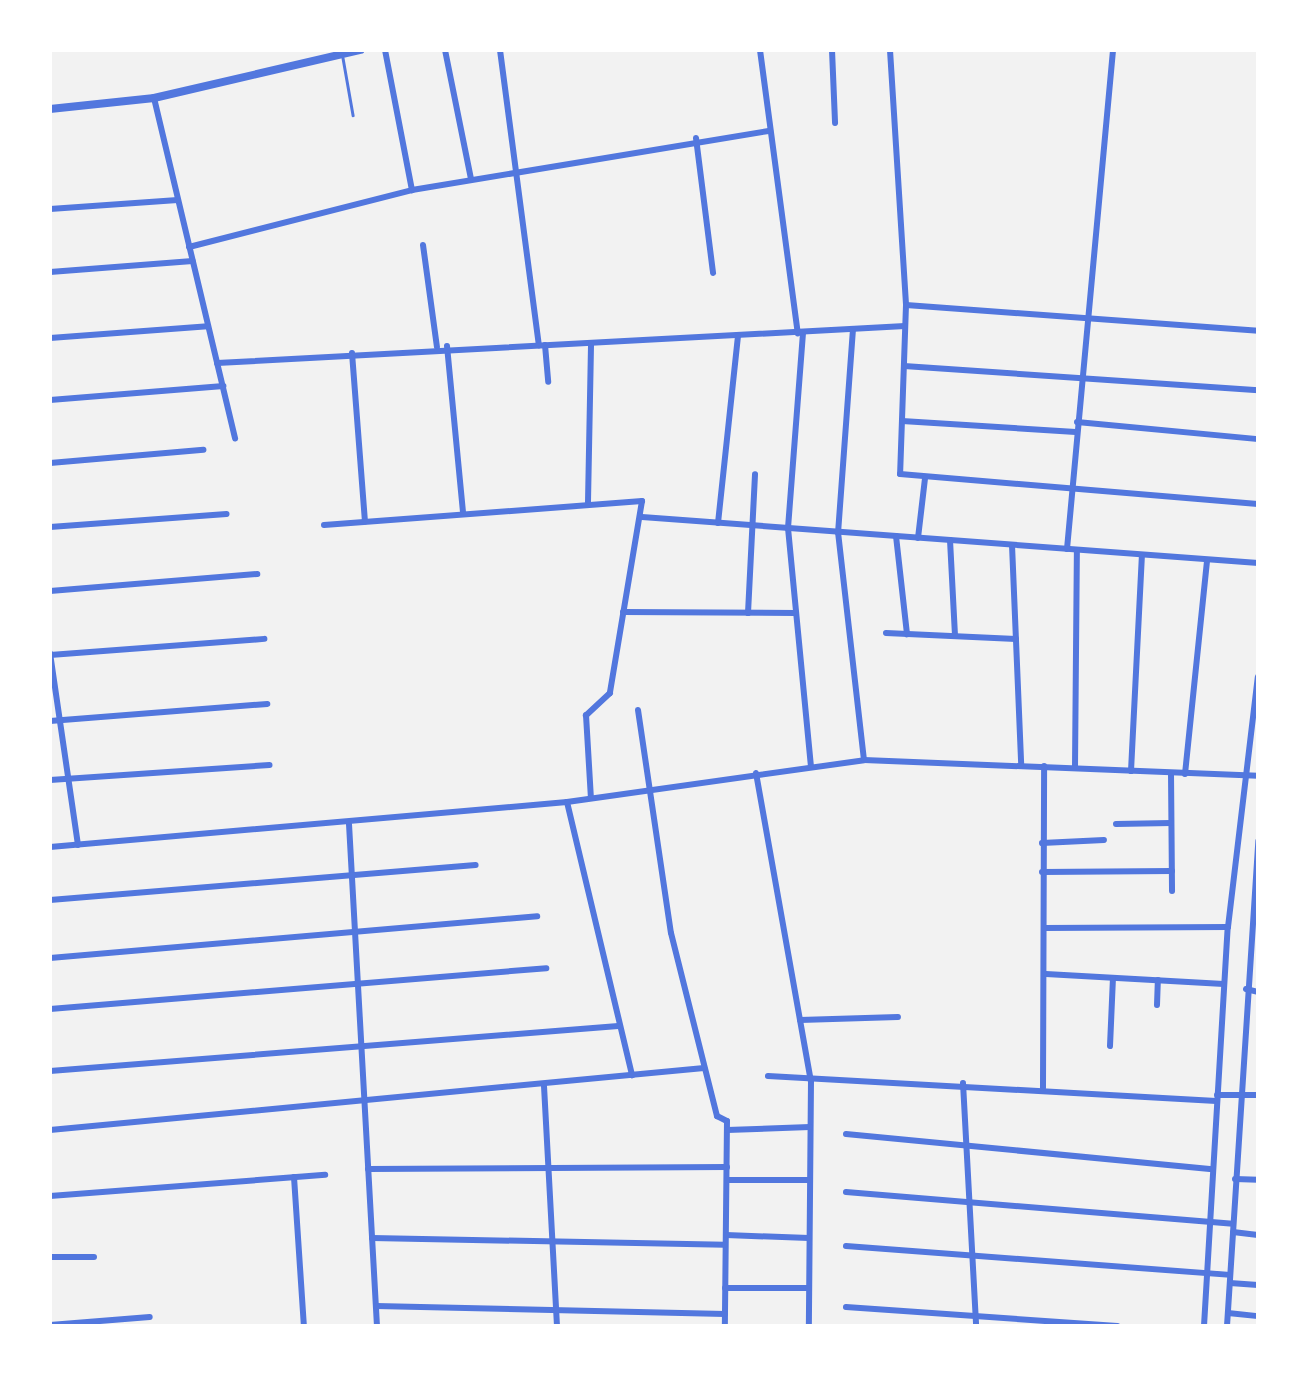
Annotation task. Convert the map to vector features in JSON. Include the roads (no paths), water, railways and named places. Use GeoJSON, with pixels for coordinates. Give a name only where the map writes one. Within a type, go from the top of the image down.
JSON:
{"type":"FeatureCollection","features":[{"type":"Feature","properties":{"kind":"street"},"geometry":{"type":"LineString","coordinates":[[50,108],[154,98],[331,52],[360,50]]}},
{"type":"Feature","properties":{"kind":"street"},"geometry":{"type":"LineString","coordinates":[[385,50],[412,190]]}},
{"type":"Feature","properties":{"kind":"street"},"geometry":{"type":"LineString","coordinates":[[445,50],[471,179]]}},
{"type":"Feature","properties":{"kind":"street"},"geometry":{"type":"LineString","coordinates":[[500,50],[548,382]]}},
{"type":"Feature","properties":{"kind":"street"},"geometry":{"type":"LineString","coordinates":[[760,50],[801,333],[788,528],[811,767]]}},
{"type":"Feature","properties":{"kind":"street"},"geometry":{"type":"LineString","coordinates":[[832,50],[835,123]]}},
{"type":"Feature","properties":{"kind":"street"},"geometry":{"type":"LineString","coordinates":[[890,50],[906,305],[898,464],[902,476],[1258,504]]}},
{"type":"Feature","properties":{"kind":"street"},"geometry":{"type":"LineString","coordinates":[[1067,549],[1112,50]]}},
{"type":"Feature","properties":{"kind":"street"},"geometry":{"type":"LineString","coordinates":[[154,98],[236,439]]}},
{"type":"Feature","properties":{"kind":"street"},"geometry":{"type":"LineString","coordinates":[[189,247],[412,190],[696,138],[770,132]]}},
{"type":"Feature","properties":{"kind":"street"},"geometry":{"type":"LineString","coordinates":[[696,138],[713,272]]}},
{"type":"Feature","properties":{"kind":"street"},"geometry":{"type":"LineString","coordinates":[[50,209],[178,200]]}},
{"type":"Feature","properties":{"kind":"street"},"geometry":{"type":"LineString","coordinates":[[424,245],[437,347]]}},
{"type":"Feature","properties":{"kind":"street"},"geometry":{"type":"LineString","coordinates":[[50,272],[193,261]]}},
{"type":"Feature","properties":{"kind":"street"},"geometry":{"type":"LineString","coordinates":[[906,305],[1258,331]]}},
{"type":"Feature","properties":{"kind":"street"},"geometry":{"type":"LineString","coordinates":[[50,338],[208,326]]}},
{"type":"Feature","properties":{"kind":"street"},"geometry":{"type":"LineString","coordinates":[[217,363],[447,346],[591,344],[905,326]]}},
{"type":"Feature","properties":{"kind":"street"},"geometry":{"type":"LineString","coordinates":[[853,329],[838,532],[864,760]]}},
{"type":"Feature","properties":{"kind":"street"},"geometry":{"type":"LineString","coordinates":[[718,523],[738,336]]}},
{"type":"Feature","properties":{"kind":"street"},"geometry":{"type":"LineString","coordinates":[[588,502],[591,344]]}},
{"type":"Feature","properties":{"kind":"street"},"geometry":{"type":"LineString","coordinates":[[447,346],[462,513]]}},
{"type":"Feature","properties":{"kind":"street"},"geometry":{"type":"LineString","coordinates":[[352,353],[365,522]]}},
{"type":"Feature","properties":{"kind":"street"},"geometry":{"type":"LineString","coordinates":[[904,366],[1258,390]]}},
{"type":"Feature","properties":{"kind":"street"},"geometry":{"type":"LineString","coordinates":[[50,400],[223,386]]}},
{"type":"Feature","properties":{"kind":"street"},"geometry":{"type":"LineString","coordinates":[[902,422],[1076,432]]}},
{"type":"Feature","properties":{"kind":"street"},"geometry":{"type":"LineString","coordinates":[[1077,422],[1258,439]]}},
{"type":"Feature","properties":{"kind":"street"},"geometry":{"type":"LineString","coordinates":[[50,463],[203,450]]}},
{"type":"Feature","properties":{"kind":"street"},"geometry":{"type":"LineString","coordinates":[[748,613],[746,526],[755,474]]}},
{"type":"Feature","properties":{"kind":"street"},"geometry":{"type":"LineString","coordinates":[[918,538],[926,478]]}},
{"type":"Feature","properties":{"kind":"street"},"geometry":{"type":"LineString","coordinates":[[324,525],[639,498],[642,517],[610,693],[586,714],[591,798]]}},
{"type":"Feature","properties":{"kind":"street"},"geometry":{"type":"LineString","coordinates":[[50,528],[228,514]]}},
{"type":"Feature","properties":{"kind":"street"},"geometry":{"type":"LineString","coordinates":[[642,517],[1258,564]]}},
{"type":"Feature","properties":{"kind":"street"},"geometry":{"type":"LineString","coordinates":[[896,536],[907,634]]}},
{"type":"Feature","properties":{"kind":"street"},"geometry":{"type":"LineString","coordinates":[[950,540],[955,636]]}},
{"type":"Feature","properties":{"kind":"street"},"geometry":{"type":"LineString","coordinates":[[1012,545],[1020,764]]}},
{"type":"Feature","properties":{"kind":"street"},"geometry":{"type":"LineString","coordinates":[[1075,767],[1078,550]]}},
{"type":"Feature","properties":{"kind":"street"},"geometry":{"type":"LineString","coordinates":[[1131,771],[1142,555]]}},
{"type":"Feature","properties":{"kind":"street"},"geometry":{"type":"LineString","coordinates":[[1186,774],[1207,560]]}},
{"type":"Feature","properties":{"kind":"street"},"geometry":{"type":"LineString","coordinates":[[50,592],[256,574]]}},
{"type":"Feature","properties":{"kind":"street"},"geometry":{"type":"LineString","coordinates":[[622,612],[796,613]]}},
{"type":"Feature","properties":{"kind":"street"},"geometry":{"type":"LineString","coordinates":[[886,633],[1016,639]]}},
{"type":"Feature","properties":{"kind":"street"},"geometry":{"type":"LineString","coordinates":[[78,845],[50,654],[264,639]]}},
{"type":"Feature","properties":{"kind":"street"},"geometry":{"type":"LineString","coordinates":[[1204,1326],[1228,926],[1258,677]]}},
{"type":"Feature","properties":{"kind":"street"},"geometry":{"type":"LineString","coordinates":[[50,721],[268,704]]}},
{"type":"Feature","properties":{"kind":"street"},"geometry":{"type":"LineString","coordinates":[[638,710],[704,1068],[717,1116],[727,1130],[724,1326]]}},
{"type":"Feature","properties":{"kind":"street"},"geometry":{"type":"LineString","coordinates":[[50,847],[349,824],[567,802],[864,760],[1258,776]]}},
{"type":"Feature","properties":{"kind":"street"},"geometry":{"type":"LineString","coordinates":[[50,780],[270,764]]}},
{"type":"Feature","properties":{"kind":"street"},"geometry":{"type":"LineString","coordinates":[[1042,1088],[1046,974],[1042,872],[1044,766]]}},
{"type":"Feature","properties":{"kind":"street"},"geometry":{"type":"LineString","coordinates":[[756,773],[810,1074],[809,1326]]}},
{"type":"Feature","properties":{"kind":"street"},"geometry":{"type":"LineString","coordinates":[[1170,774],[1172,891]]}},
{"type":"Feature","properties":{"kind":"street"},"geometry":{"type":"LineString","coordinates":[[567,802],[632,1075]]}},
{"type":"Feature","properties":{"kind":"street"},"geometry":{"type":"LineString","coordinates":[[1116,824],[1171,823]]}},
{"type":"Feature","properties":{"kind":"street"},"geometry":{"type":"LineString","coordinates":[[349,824],[377,1326]]}},
{"type":"Feature","properties":{"kind":"street"},"geometry":{"type":"LineString","coordinates":[[1042,843],[1104,840]]}},
{"type":"Feature","properties":{"kind":"street"},"geometry":{"type":"LineString","coordinates":[[1228,1326],[1248,934],[1258,841]]}},
{"type":"Feature","properties":{"kind":"street"},"geometry":{"type":"LineString","coordinates":[[50,900],[476,865]]}},
{"type":"Feature","properties":{"kind":"street"},"geometry":{"type":"LineString","coordinates":[[1042,872],[1172,872]]}},
{"type":"Feature","properties":{"kind":"street"},"geometry":{"type":"LineString","coordinates":[[50,958],[537,916]]}},
{"type":"Feature","properties":{"kind":"street"},"geometry":{"type":"LineString","coordinates":[[1044,928],[1228,926]]}},
{"type":"Feature","properties":{"kind":"street"},"geometry":{"type":"LineString","coordinates":[[1248,934],[1258,935]]}},
{"type":"Feature","properties":{"kind":"street"},"geometry":{"type":"LineString","coordinates":[[50,1009],[546,968]]}},
{"type":"Feature","properties":{"kind":"street"},"geometry":{"type":"LineString","coordinates":[[1046,974],[1224,984]]}},
{"type":"Feature","properties":{"kind":"street"},"geometry":{"type":"LineString","coordinates":[[1110,1046],[1112,978]]}},
{"type":"Feature","properties":{"kind":"street"},"geometry":{"type":"LineString","coordinates":[[1157,1005],[1158,980]]}},
{"type":"Feature","properties":{"kind":"street"},"geometry":{"type":"LineString","coordinates":[[1246,990],[1258,992]]}},
{"type":"Feature","properties":{"kind":"street"},"geometry":{"type":"LineString","coordinates":[[800,1020],[898,1017]]}},
{"type":"Feature","properties":{"kind":"street"},"geometry":{"type":"LineString","coordinates":[[50,1071],[618,1026]]}},
{"type":"Feature","properties":{"kind":"street"},"geometry":{"type":"LineString","coordinates":[[50,1130],[704,1068]]}},
{"type":"Feature","properties":{"kind":"street"},"geometry":{"type":"LineString","coordinates":[[768,1076],[810,1074],[1216,1098],[1258,1095]]}},
{"type":"Feature","properties":{"kind":"street"},"geometry":{"type":"LineString","coordinates":[[963,1083],[976,1323]]}},
{"type":"Feature","properties":{"kind":"street"},"geometry":{"type":"LineString","coordinates":[[544,1086],[557,1326]]}},
{"type":"Feature","properties":{"kind":"street"},"geometry":{"type":"LineString","coordinates":[[727,1130],[810,1127]]}},
{"type":"Feature","properties":{"kind":"street"},"geometry":{"type":"LineString","coordinates":[[846,1134],[964,1150],[1212,1169]]}},
{"type":"Feature","properties":{"kind":"street"},"geometry":{"type":"LineString","coordinates":[[368,1169],[727,1167]]}},
{"type":"Feature","properties":{"kind":"street"},"geometry":{"type":"LineString","coordinates":[[50,1196],[325,1175]]}},
{"type":"Feature","properties":{"kind":"street"},"geometry":{"type":"LineString","coordinates":[[294,1177],[304,1326]]}},
{"type":"Feature","properties":{"kind":"street"},"geometry":{"type":"LineString","coordinates":[[1236,1179],[1258,1180]]}},
{"type":"Feature","properties":{"kind":"street"},"geometry":{"type":"LineString","coordinates":[[727,1180],[810,1180]]}},
{"type":"Feature","properties":{"kind":"street"},"geometry":{"type":"LineString","coordinates":[[846,1192],[968,1207],[1210,1222],[1258,1234]]}},
{"type":"Feature","properties":{"kind":"street"},"geometry":{"type":"LineString","coordinates":[[726,1234],[810,1238]]}},
{"type":"Feature","properties":{"kind":"street"},"geometry":{"type":"LineString","coordinates":[[372,1238],[726,1245]]}},
{"type":"Feature","properties":{"kind":"street"},"geometry":{"type":"LineString","coordinates":[[846,1246],[972,1262],[1206,1275],[1258,1285]]}},
{"type":"Feature","properties":{"kind":"street"},"geometry":{"type":"LineString","coordinates":[[50,1257],[94,1257]]}},
{"type":"Feature","properties":{"kind":"street"},"geometry":{"type":"LineString","coordinates":[[725,1288],[809,1288]]}},
{"type":"Feature","properties":{"kind":"street"},"geometry":{"type":"LineString","coordinates":[[376,1306],[724,1314]]}},
{"type":"Feature","properties":{"kind":"street"},"geometry":{"type":"LineString","coordinates":[[846,1306],[976,1323],[1117,1326]]}},
{"type":"Feature","properties":{"kind":"street"},"geometry":{"type":"LineString","coordinates":[[1228,1312],[1258,1316]]}},
{"type":"Feature","properties":{"kind":"street"},"geometry":{"type":"LineString","coordinates":[[50,1325],[150,1317]]}},
{"type":"Feature","properties":{"kind":"lane"},"geometry":{"type":"LineString","coordinates":[[342,52],[353,115]]}}]}
